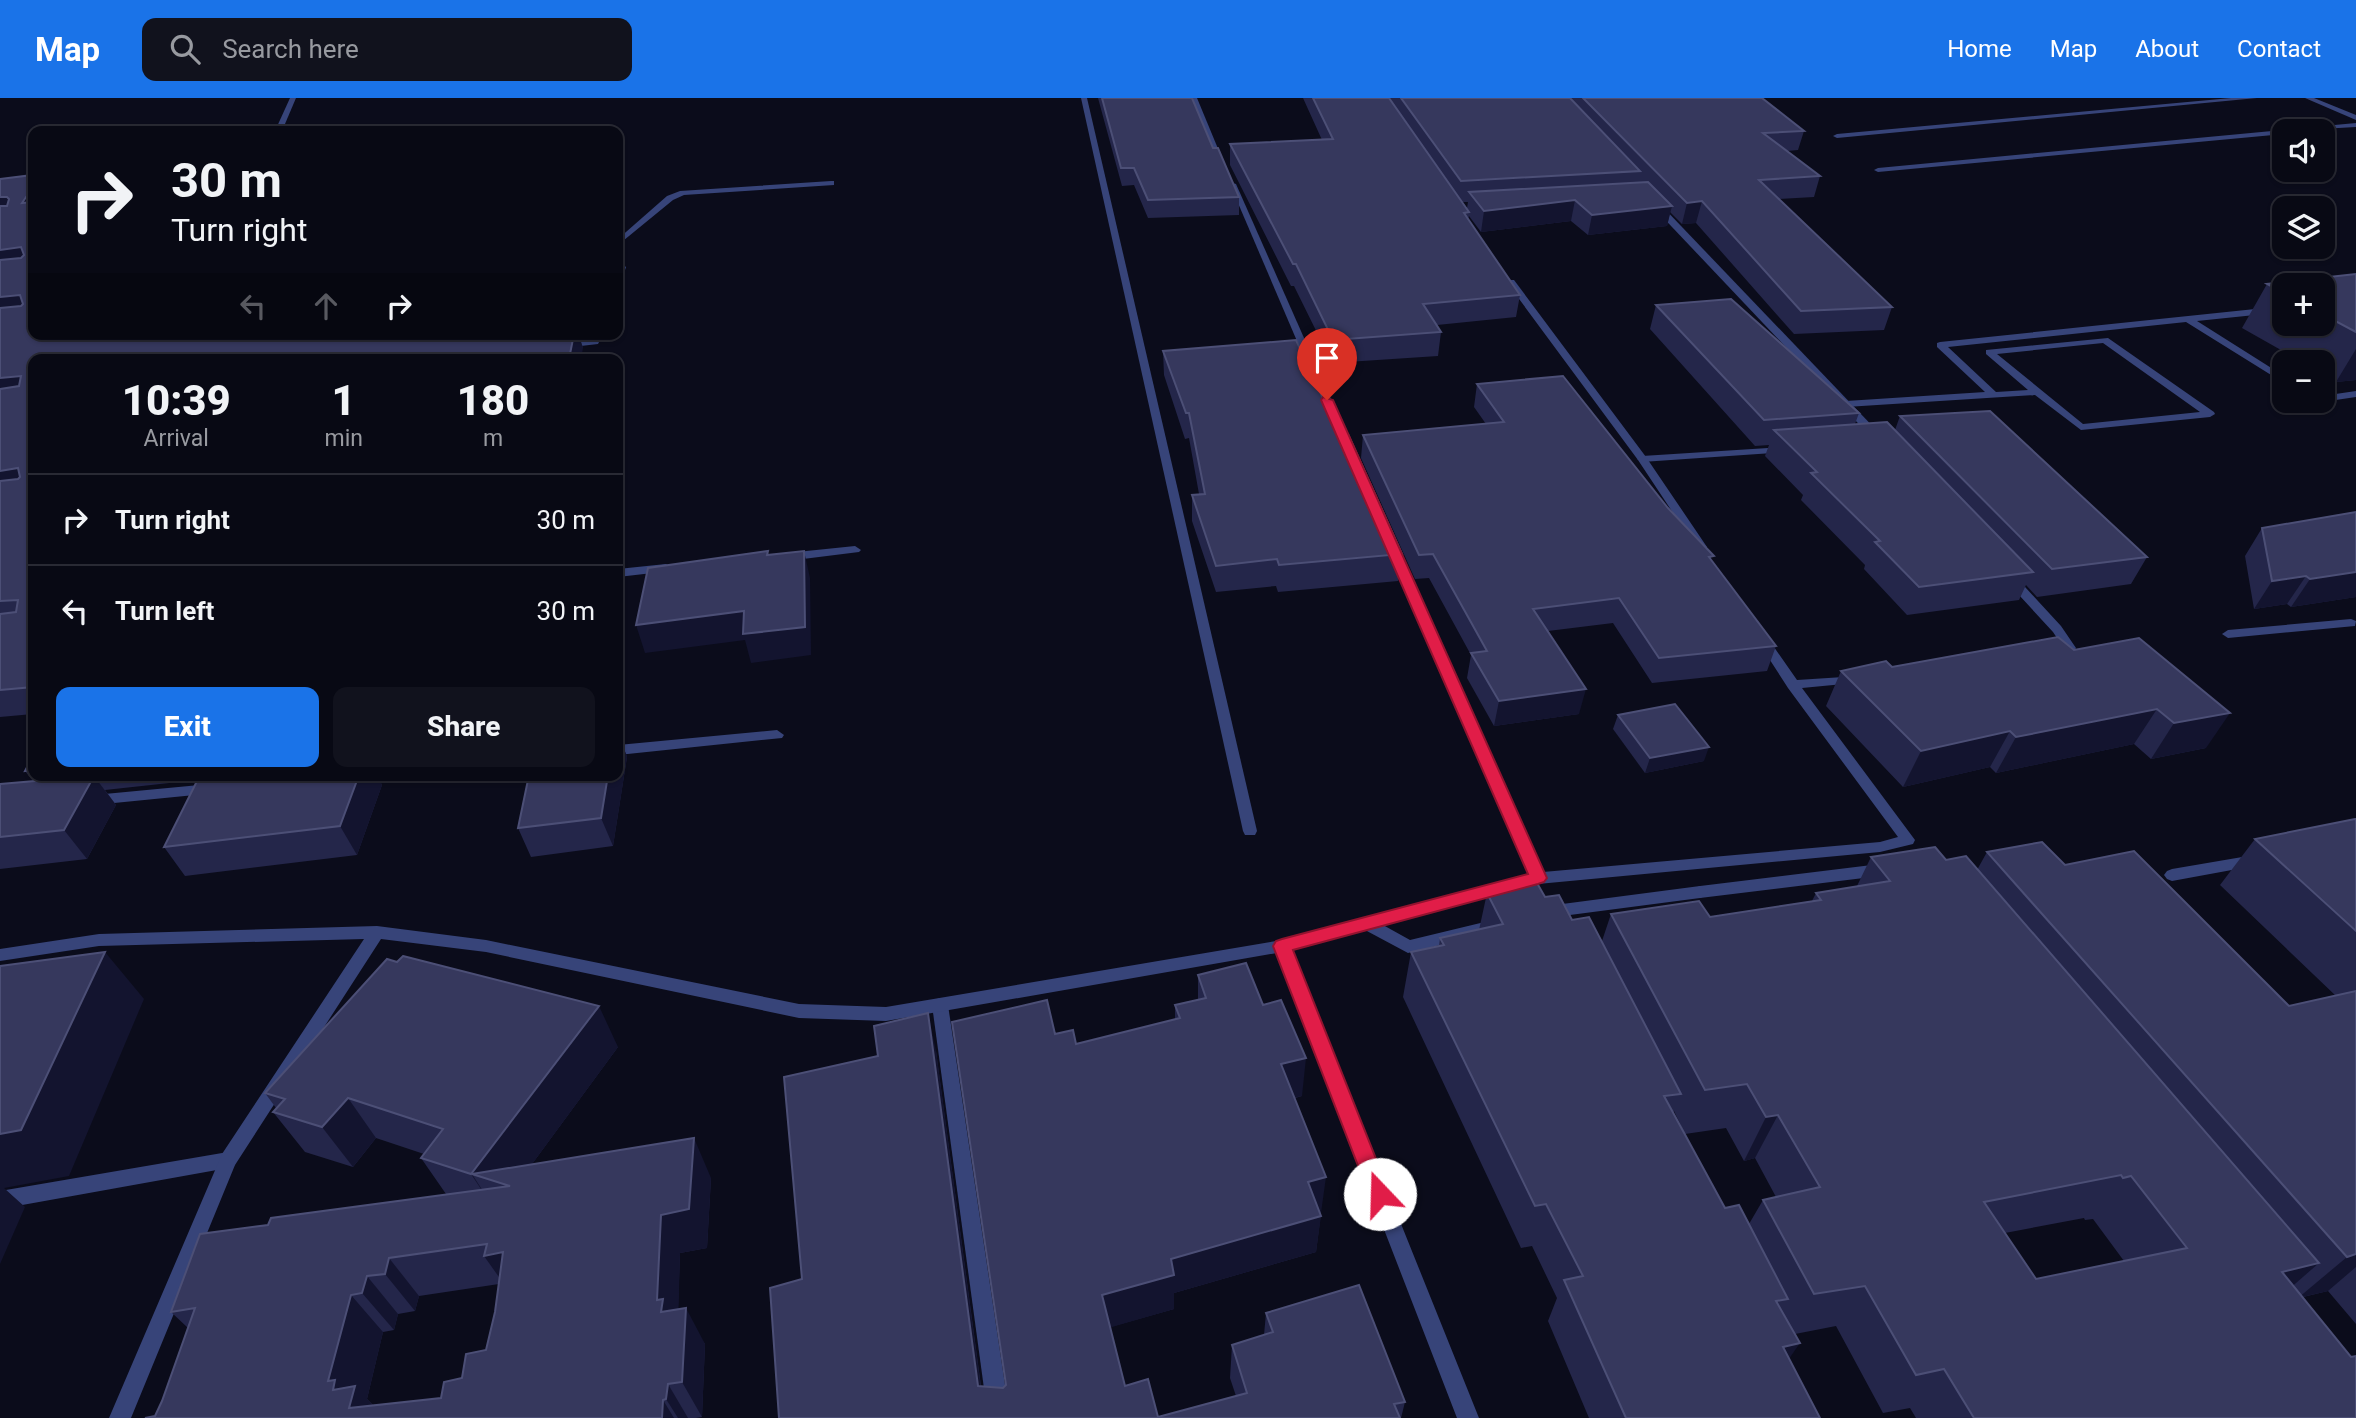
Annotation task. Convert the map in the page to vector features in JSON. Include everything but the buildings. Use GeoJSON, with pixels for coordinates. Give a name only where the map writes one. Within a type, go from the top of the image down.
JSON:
{"type":"FeatureCollection","features":[{"type":"Feature","properties":{"kind":"street"},"geometry":{"type":"LineString","coordinates":[[280,126],[293,98]]}},
{"type":"Feature","properties":{"kind":"street"},"geometry":{"type":"LineString","coordinates":[[1084,98],[1250,831]]}},
{"type":"Feature","properties":{"kind":"street"},"geometry":{"type":"LineString","coordinates":[[1194,98],[1357,469]]}},
{"type":"Feature","properties":{"kind":"street"},"geometry":{"type":"LineString","coordinates":[[1837,136],[2254,98]]}},
{"type":"Feature","properties":{"kind":"street"},"geometry":{"type":"LineString","coordinates":[[2308,98],[2356,118]]}},
{"type":"Feature","properties":{"kind":"street"},"geometry":{"type":"LineString","coordinates":[[2335,127],[2356,125]]}},
{"type":"Feature","properties":{"kind":"street"},"geometry":{"type":"LineString","coordinates":[[1878,170],[2272,132]]}},
{"type":"Feature","properties":{"kind":"street"},"geometry":{"type":"LineString","coordinates":[[623,239],[670,198],[683,194],[831,183]]}},
{"type":"Feature","properties":{"kind":"street"},"geometry":{"type":"LineString","coordinates":[[1647,196],[1846,404],[1877,444]]}},
{"type":"Feature","properties":{"kind":"street"},"geometry":{"type":"LineString","coordinates":[[1504,274],[1643,459],[1710,561]]}},
{"type":"Feature","properties":{"kind":"street"},"geometry":{"type":"LineString","coordinates":[[1993,394],[1940,345],[2272,310]]}},
{"type":"Feature","properties":{"kind":"street"},"geometry":{"type":"LineString","coordinates":[[2188,319],[2272,372]]}},
{"type":"Feature","properties":{"kind":"street"},"geometry":{"type":"LineString","coordinates":[[1846,404],[2037,392],[2081,427],[2210,414],[2105,340],[1989,352],[2037,392]]}},
{"type":"Feature","properties":{"kind":"street"},"geometry":{"type":"LineString","coordinates":[[555,346],[596,342]]}},
{"type":"Feature","properties":{"kind":"street"},"geometry":{"type":"LineString","coordinates":[[2335,397],[2356,394]]}},
{"type":"Feature","properties":{"kind":"street"},"geometry":{"type":"LineString","coordinates":[[1643,459],[1803,449]]}},
{"type":"Feature","properties":{"kind":"street"},"geometry":{"type":"LineString","coordinates":[[1385,533],[1538,878]]}},
{"type":"Feature","properties":{"kind":"street"},"geometry":{"type":"LineString","coordinates":[[776,558],[855,550]]}},
{"type":"Feature","properties":{"kind":"street"},"geometry":{"type":"LineString","coordinates":[[623,573],[684,567]]}},
{"type":"Feature","properties":{"kind":"street"},"geometry":{"type":"LineString","coordinates":[[2002,570],[2057,629],[2070,648],[2052,659]]}},
{"type":"Feature","properties":{"kind":"street"},"geometry":{"type":"LineString","coordinates":[[2228,634],[2354,625]]}},
{"type":"Feature","properties":{"kind":"street"},"geometry":{"type":"LineString","coordinates":[[0,955],[99,940],[377,932],[486,946],[799,1011],[886,1014],[1282,946],[1538,878],[1880,847],[1908,840],[1793,685],[1756,629]]}},
{"type":"Feature","properties":{"kind":"street"},"geometry":{"type":"LineString","coordinates":[[1793,685],[1861,678]]}},
{"type":"Feature","properties":{"kind":"street"},"geometry":{"type":"LineString","coordinates":[[623,750],[777,735]]}},
{"type":"Feature","properties":{"kind":"street"},"geometry":{"type":"LineString","coordinates":[[81,801],[229,787]]}},
{"type":"Feature","properties":{"kind":"street"},"geometry":{"type":"LineString","coordinates":[[2172,875],[2264,859]]}},
{"type":"Feature","properties":{"kind":"street"},"geometry":{"type":"LineString","coordinates":[[1534,915],[1560,909],[1894,868]]}},
{"type":"Feature","properties":{"kind":"street"},"geometry":{"type":"LineString","coordinates":[[1560,909],[1570,929]]}},
{"type":"Feature","properties":{"kind":"street"},"geometry":{"type":"LineString","coordinates":[[1367,923],[1408,947],[1509,922]]}},
{"type":"Feature","properties":{"kind":"street"},"geometry":{"type":"LineString","coordinates":[[120,1418],[228,1160],[377,932]]}},
{"type":"Feature","properties":{"kind":"street"},"geometry":{"type":"LineString","coordinates":[[1282,946],[1468,1418]]}},
{"type":"Feature","properties":{"kind":"street"},"geometry":{"type":"LineString","coordinates":[[940,1005],[999,1418]]}},
{"type":"Feature","properties":{"kind":"street"},"geometry":{"type":"LineString","coordinates":[[0,1200],[228,1160]]}},
{"type":"Feature","properties":{"kind":"route"},"geometry":{"type":"LineString","coordinates":[[1327,400],[1538,878],[1282,946],[1380,1194]]}}]}
